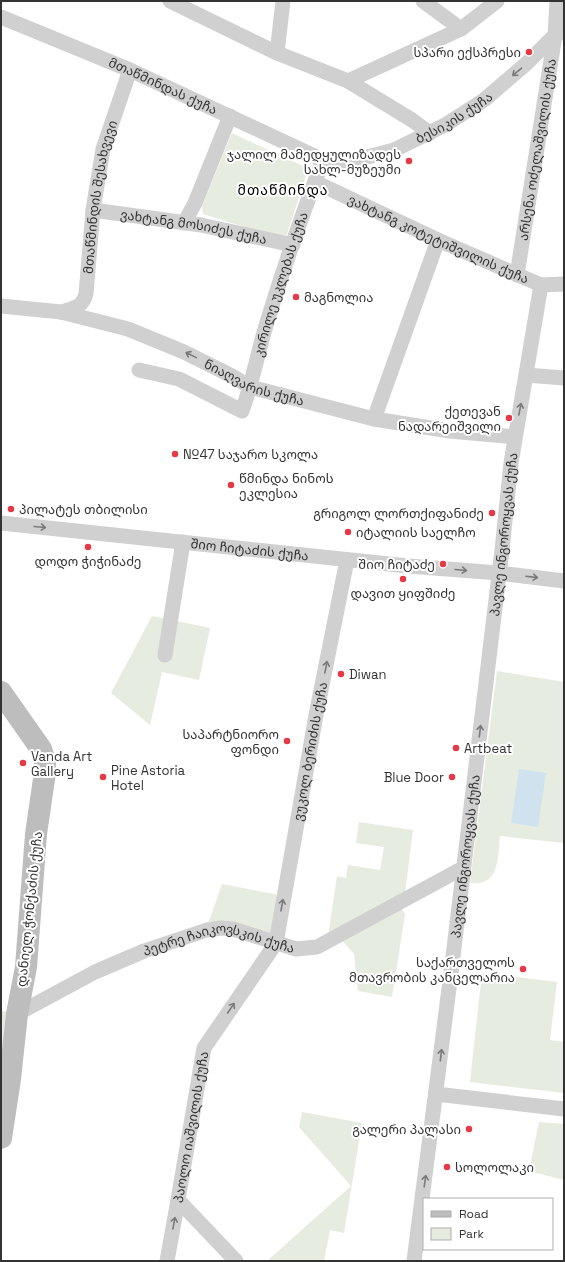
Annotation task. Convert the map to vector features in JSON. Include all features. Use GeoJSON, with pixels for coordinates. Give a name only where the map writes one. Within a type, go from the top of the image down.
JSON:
{"type":"FeatureCollection","features":[{"type":"Feature","properties":{"kind":"street"},"geometry":{"type":"LineString","coordinates":[[170,1],[277,53],[348,81],[412,120],[430,133]]}},
{"type":"Feature","properties":{"kind":"street"},"geometry":{"type":"LineString","coordinates":[[277,53],[283,1]]}},
{"type":"Feature","properties":{"kind":"street"},"geometry":{"type":"LineString","coordinates":[[423,1],[461,29]]}},
{"type":"Feature","properties":{"kind":"street"},"geometry":{"type":"LineString","coordinates":[[348,81],[461,29],[497,1]]}},
{"type":"Feature","properties":{"kind":"street","name":"არსენა ოძელაშვილის ქუჩა"},"geometry":{"type":"LineString","coordinates":[[517,275],[560,33],[557,1]]}},
{"type":"Feature","properties":{"kind":"street","name":"მთაწმინდას ქუჩა"},"geometry":{"type":"LineString","coordinates":[[1,17],[130,70],[323,160]]}},
{"type":"Feature","properties":{"kind":"street","name":"ბესიკის ქუჩა"},"geometry":{"type":"LineString","coordinates":[[323,160],[344,162],[352,161],[394,150],[445,125],[484,100],[560,33]]}},
{"type":"Feature","properties":{"kind":"street","name":"მთაწმინდის შესახვევი"},"geometry":{"type":"LineString","coordinates":[[61,312],[78,307],[84,302],[86,294],[93,210],[103,149],[130,70]]}},
{"type":"Feature","properties":{"kind":"street"},"geometry":{"type":"LineString","coordinates":[[184,223],[195,202],[230,116]]}},
{"type":"Feature","properties":{"kind":"street","name":"კირილე უკლებას ქუჩა"},"geometry":{"type":"LineString","coordinates":[[139,370],[179,379],[242,411],[266,328],[323,160]]}},
{"type":"Feature","properties":{"kind":"street","name":"ვახტანგ კოტეტიშვილის ქუჩა"},"geometry":{"type":"LineString","coordinates":[[315,182],[438,240],[540,285],[564,284]]}},
{"type":"Feature","properties":{"kind":"street","name":"ვახტანგ მოსიძეს ქუჩა"},"geometry":{"type":"LineString","coordinates":[[93,210],[184,223],[293,245]]}},
{"type":"Feature","properties":{"kind":"street"},"geometry":{"type":"LineString","coordinates":[[374,419],[438,240]]}},
{"type":"Feature","properties":{"kind":"street","name":"პავლე ინგოროყვას ქუჩა"},"geometry":{"type":"LineString","coordinates":[[414,1261],[436,1094],[514,437],[526,374],[540,285]]}},
{"type":"Feature","properties":{"kind":"street","name":"ნიაღვარის ქუჩა"},"geometry":{"type":"LineString","coordinates":[[1,306],[61,312],[128,329],[184,352],[234,377],[250,387],[374,419],[450,431],[514,437]]}},
{"type":"Feature","properties":{"kind":"street"},"geometry":{"type":"LineString","coordinates":[[526,374],[564,378]]}},
{"type":"Feature","properties":{"kind":"street","name":"შიო ჩიტაძის ქუჩა"},"geometry":{"type":"LineString","coordinates":[[1,522],[347,560],[499,573],[564,581]]}},
{"type":"Feature","properties":{"kind":"street"},"geometry":{"type":"LineString","coordinates":[[165,655],[183,542]]}},
{"type":"Feature","properties":{"kind":"street","name":"ვუკოლ ბერიძის ქუჩა"},"geometry":{"type":"LineString","coordinates":[[276,943],[316,716],[347,560]]}},
{"type":"Feature","properties":{"kind":"street","name":"დანიელ ჭონქაძის ქუჩა"},"geometry":{"type":"LineString","coordinates":[[1,692],[41,749],[45,761],[46,772],[36,834],[26,967],[6,1082],[1,1138]]}},
{"type":"Feature","properties":{"kind":"street","name":"პეტრე ჩაიკოვსკის ქუჩა"},"geometry":{"type":"LineString","coordinates":[[17,1014],[95,972],[144,951],[207,930],[221,928],[233,929],[296,949],[317,947],[463,868]]}},
{"type":"Feature","properties":{"kind":"street","name":"პაოლო იაშვილის ქუჩა"},"geometry":{"type":"LineString","coordinates":[[166,1261],[204,1048],[276,943]]}},
{"type":"Feature","properties":{"kind":"street"},"geometry":{"type":"LineString","coordinates":[[436,1094],[564,1109]]}},
{"type":"Feature","properties":{"kind":"street"},"geometry":{"type":"LineString","coordinates":[[178,1200],[236,1261]]}},
{"type":"Feature","properties":{"kind":"green space"},"geometry":{"type":"Polygon","coordinates":[[[232,133],[305,167],[307,173],[285,240],[203,214],[202,206],[232,133]]]}},
{"type":"Feature","properties":{"kind":"green space"},"geometry":{"type":"Polygon","coordinates":[[[152,616],[210,628],[199,680],[162,672],[150,725],[111,693],[152,616]]]}},
{"type":"Feature","properties":{"kind":"green space"},"geometry":{"type":"Polygon","coordinates":[[[497,671],[564,682],[564,843],[500,836],[497,862],[493,875],[481,883],[470,883],[497,671]]]}},
{"type":"Feature","properties":{"kind":"green space"},"geometry":{"type":"Polygon","coordinates":[[[359,822],[413,830],[405,894],[328,936],[337,876],[346,878],[348,865],[380,870],[384,847],[356,843],[359,822]]]}},
{"type":"Feature","properties":{"kind":"green space"},"geometry":{"type":"Polygon","coordinates":[[[222,884],[279,895],[272,934],[208,924],[222,884]]]}},
{"type":"Feature","properties":{"kind":"green space"},"geometry":{"type":"Polygon","coordinates":[[[400,906],[405,914],[392,997],[358,991],[354,954],[341,939],[400,906]]]}},
{"type":"Feature","properties":{"kind":"green space"},"geometry":{"type":"Polygon","coordinates":[[[482,973],[557,982],[550,1040],[564,1042],[564,1093],[470,1082],[482,973]]]}},
{"type":"Feature","properties":{"kind":"green space"},"geometry":{"type":"Polygon","coordinates":[[[1,1011],[7,1012],[1,1077],[1,1011]]]}},
{"type":"Feature","properties":{"kind":"green space"},"geometry":{"type":"Polygon","coordinates":[[[302,1112],[362,1123],[344,1233],[330,1230],[324,1261],[267,1261],[351,1186],[299,1127],[302,1112]]]}},
{"type":"Feature","properties":{"kind":"green space"},"geometry":{"type":"Polygon","coordinates":[[[539,1122],[564,1124],[564,1180],[529,1171],[539,1122]]]}},
{"type":"Feature","properties":{"kind":"water"},"geometry":{"type":"Polygon","coordinates":[[[519,769],[546,773],[538,827],[511,823],[519,769]]]}},
{"type":"Feature","properties":{"kind":"place","name":"სპარი ექსპრესი"},"geometry":{"type":"Point","coordinates":[529,52]}},
{"type":"Feature","properties":{"kind":"place","name":"ჯალილ მამედყულიზადეს სახლ-მუზეუმი"},"geometry":{"type":"Point","coordinates":[409,161]}},
{"type":"Feature","properties":{"kind":"place","name":"მაგნოლია"},"geometry":{"type":"Point","coordinates":[296,297]}},
{"type":"Feature","properties":{"kind":"place","name":"ქეთევან ნადარეიშვილი"},"geometry":{"type":"Point","coordinates":[509,418]}},
{"type":"Feature","properties":{"kind":"place","name":"№47 საჯარო სკოლა"},"geometry":{"type":"Point","coordinates":[175,454]}},
{"type":"Feature","properties":{"kind":"place","name":"წმინდა ნინოს ეკლესია"},"geometry":{"type":"Point","coordinates":[231,485]}},
{"type":"Feature","properties":{"kind":"place","name":"პილატეს თბილისი"},"geometry":{"type":"Point","coordinates":[11,509]}},
{"type":"Feature","properties":{"kind":"place","name":"გრიგოლ ლორთქიფანიძე"},"geometry":{"type":"Point","coordinates":[492,513]}},
{"type":"Feature","properties":{"kind":"place","name":"იტალიის საელჩო"},"geometry":{"type":"Point","coordinates":[348,532]}},
{"type":"Feature","properties":{"kind":"place","name":"დოდო ჭიჭინაძე"},"geometry":{"type":"Point","coordinates":[88,547]}},
{"type":"Feature","properties":{"kind":"place","name":"შიო ჩიტაძე"},"geometry":{"type":"Point","coordinates":[443,564]}},
{"type":"Feature","properties":{"kind":"place","name":"დავით ყიფშიძე"},"geometry":{"type":"Point","coordinates":[403,579]}},
{"type":"Feature","properties":{"kind":"place","name":"Diwan"},"geometry":{"type":"Point","coordinates":[341,674]}},
{"type":"Feature","properties":{"kind":"place","name":"საპარტნიორო ფონდი"},"geometry":{"type":"Point","coordinates":[287,741]}},
{"type":"Feature","properties":{"kind":"place","name":"Artbeat"},"geometry":{"type":"Point","coordinates":[456,748]}},
{"type":"Feature","properties":{"kind":"place","name":"Vanda Art Gallery"},"geometry":{"type":"Point","coordinates":[23,763]}},
{"type":"Feature","properties":{"kind":"place","name":"Pine Astoria Hotel"},"geometry":{"type":"Point","coordinates":[103,777]}},
{"type":"Feature","properties":{"kind":"place","name":"Blue Door"},"geometry":{"type":"Point","coordinates":[452,777]}},
{"type":"Feature","properties":{"kind":"place","name":"საქართველოს მთავრობის კანცელარია"},"geometry":{"type":"Point","coordinates":[523,969]}},
{"type":"Feature","properties":{"kind":"place","name":"გალერი პალასი"},"geometry":{"type":"Point","coordinates":[469,1129]}},
{"type":"Feature","properties":{"kind":"place","name":"სოლოლაკი"},"geometry":{"type":"Point","coordinates":[447,1167]}},
{"type":"Feature","properties":{"kind":"district","name":"მთაწმინდა"},"geometry":{"type":"Point","coordinates":[283,190]}}]}
